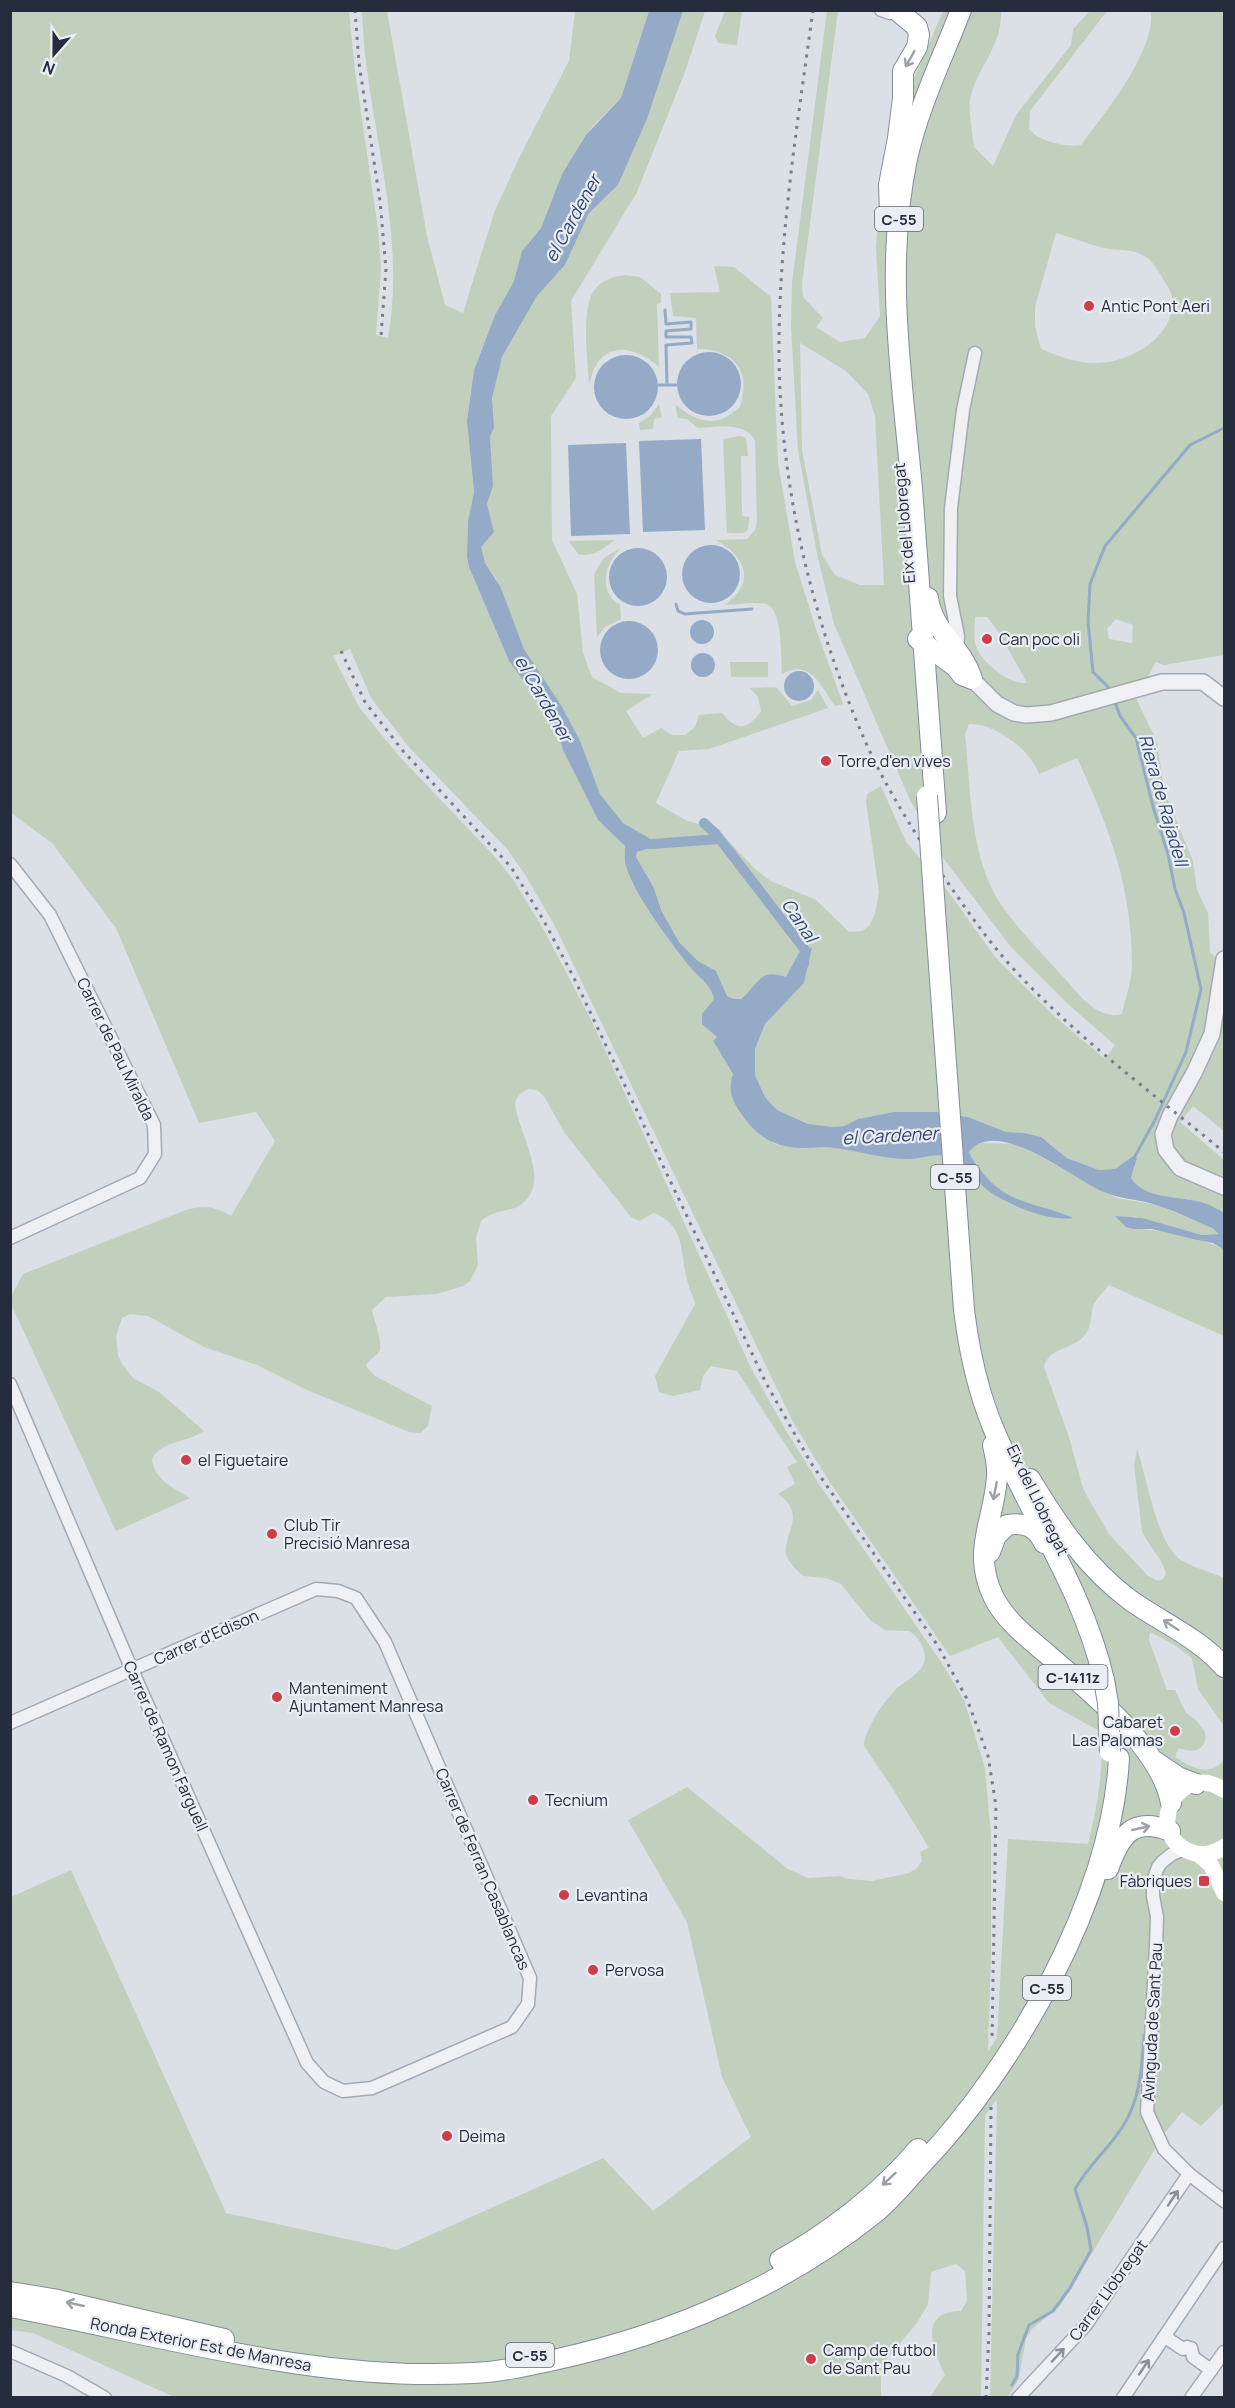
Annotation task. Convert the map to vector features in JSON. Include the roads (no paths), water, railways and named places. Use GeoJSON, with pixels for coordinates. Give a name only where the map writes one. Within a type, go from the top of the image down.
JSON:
{"type":"FeatureCollection","features":[{"type":"Feature","properties":{"kind":"highway","name":"Eix del Llobregat"},"geometry":{"type":"LineString","coordinates":[[915,585],[889,298],[888,251],[896,178],[905,137],[923,83],[952,10]]}},
{"type":"Feature","properties":{"kind":"highway","name":"Eix del Llobregat"},"geometry":{"type":"LineString","coordinates":[[961,10],[930,88],[908,159],[899,214],[896,260],[927,796],[939,916],[969,1348],[980,1394],[1007,1459],[1077,1598],[1109,1684]]}},
{"type":"Feature","properties":{"kind":"highway"},"geometry":{"type":"LineString","coordinates":[[891,215],[889,185],[903,98],[903,71],[917,47],[919,35],[917,27],[894,11]]}},
{"type":"Feature","properties":{"kind":"highway"},"geometry":{"type":"LineString","coordinates":[[915,585],[918,639],[967,677]]}},
{"type":"Feature","properties":{"kind":"highway"},"geometry":{"type":"LineString","coordinates":[[915,585],[927,594],[929,607],[936,624],[968,667],[967,677]]}},
{"type":"Feature","properties":{"kind":"highway"},"geometry":{"type":"LineString","coordinates":[[922,685],[919,652],[924,645],[929,641],[954,646]]}},
{"type":"Feature","properties":{"kind":"highway"},"geometry":{"type":"LineString","coordinates":[[922,685],[936,674],[967,677]]}},
{"type":"Feature","properties":{"kind":"highway","name":"Eix del Llobregat"},"geometry":{"type":"LineString","coordinates":[[922,685],[936,813],[939,916]]}},
{"type":"Feature","properties":{"kind":"highway","name":"Eix del Llobregat"},"geometry":{"type":"LineString","coordinates":[[968,1310],[988,1390],[1001,1426],[1096,1622],[1109,1684]]}},
{"type":"Feature","properties":{"kind":"highway"},"geometry":{"type":"LineString","coordinates":[[980,1394],[980,1412],[993,1445],[998,1474],[983,1544],[986,1570]]}},
{"type":"Feature","properties":{"kind":"highway"},"geometry":{"type":"LineString","coordinates":[[1018,1458],[1054,1517],[1095,1568],[1127,1597],[1200,1645],[1224,1667]]}},
{"type":"Feature","properties":{"kind":"highway"},"geometry":{"type":"LineString","coordinates":[[986,1570],[991,1547],[999,1530],[1006,1525],[1026,1525],[1034,1529],[1041,1538],[1064,1584],[1077,1598]]}},
{"type":"Feature","properties":{"kind":"highway","name":"C-1411z"},"geometry":{"type":"LineString","coordinates":[[986,1570],[993,1594],[1011,1622],[1104,1705],[1154,1761]]}},
{"type":"Feature","properties":{"kind":"highway","name":"Ronda Exterior Est de Manresa"},"geometry":{"type":"LineString","coordinates":[[10,2292],[64,2301],[261,2348],[314,2357],[446,2365],[531,2355],[634,2329],[684,2310],[741,2283],[816,2237],[882,2186],[938,2129],[1008,2035],[1051,1959],[1078,1898],[1100,1828],[1119,1730],[1109,1684]]}},
{"type":"Feature","properties":{"kind":"highway","name":"Ronda Exterior Est de Manresa"},"geometry":{"type":"LineString","coordinates":[[10,2307],[256,2358],[352,2371],[408,2374],[477,2373],[533,2364],[610,2346],[730,2302],[811,2257],[877,2211],[905,2185],[949,2136],[983,2091],[1030,2017],[1058,1967],[1085,1901],[1106,1839],[1116,1788],[1114,1755]]}},
{"type":"Feature","properties":{"kind":"highway"},"geometry":{"type":"LineString","coordinates":[[1154,1761],[1178,1777],[1196,1784]]}},
{"type":"Feature","properties":{"kind":"highway"},"geometry":{"type":"LineString","coordinates":[[1154,1761],[1166,1781],[1171,1803]]}},
{"type":"Feature","properties":{"kind":"highway"},"geometry":{"type":"LineString","coordinates":[[905,2185],[934,2159],[977,2110],[1036,2027],[1080,1944],[1120,1842],[1138,1826],[1154,1826],[1180,1846]]}},
{"type":"Feature","properties":{"kind":"main road"},"geometry":{"type":"LineString","coordinates":[[1224,1790],[1213,1784],[1196,1784],[1181,1790],[1171,1803],[1167,1817],[1180,1846],[1211,1865],[1224,1893]]}},
{"type":"Feature","properties":{"kind":"main road"},"geometry":{"type":"LineString","coordinates":[[1180,1846],[1210,1853],[1224,1847]]}},
{"type":"Feature","properties":{"kind":"street"},"geometry":{"type":"LineString","coordinates":[[954,646],[958,636],[950,596],[951,508],[963,410],[975,353]]}},
{"type":"Feature","properties":{"kind":"street"},"geometry":{"type":"LineString","coordinates":[[967,677],[997,704],[1014,713],[1035,715],[1059,711],[1162,682],[1203,682],[1224,698]]}},
{"type":"Feature","properties":{"kind":"street","name":"Carrer de Pau Miralda"},"geometry":{"type":"LineString","coordinates":[[10,864],[50,915],[154,1125],[155,1154],[140,1178],[10,1239]]}},
{"type":"Feature","properties":{"kind":"street"},"geometry":{"type":"LineString","coordinates":[[1224,959],[1212,1034],[1163,1134],[1166,1150],[1180,1168],[1224,1187]]}},
{"type":"Feature","properties":{"kind":"street","name":"Carrer de Ramon Farguell"},"geometry":{"type":"LineString","coordinates":[[10,1384],[132,1670],[307,2063],[324,2082],[343,2091]]}},
{"type":"Feature","properties":{"kind":"street","name":"Carrer d'Edison"},"geometry":{"type":"LineString","coordinates":[[10,1723],[316,1589],[338,1591]]}},
{"type":"Feature","properties":{"kind":"street","name":"Carrer de Ferran Casablancas"},"geometry":{"type":"LineString","coordinates":[[338,1591],[356,1598],[385,1642],[530,1978],[528,2004],[512,2027],[372,2088],[343,2091]]}},
{"type":"Feature","properties":{"kind":"street","name":"Avinguda de Sant Pau"},"geometry":{"type":"LineString","coordinates":[[1180,1846],[1158,1867],[1153,1881],[1156,1946],[1147,2112],[1164,2150],[1189,2174],[1224,2201]]}},
{"type":"Feature","properties":{"kind":"street","name":"Carrer Llobregat"},"geometry":{"type":"LineString","coordinates":[[1018,2397],[1085,2326],[1189,2174]]}},
{"type":"Feature","properties":{"kind":"street"},"geometry":{"type":"LineString","coordinates":[[1123,2397],[1224,2248]]}},
{"type":"Feature","properties":{"kind":"street"},"geometry":{"type":"LineString","coordinates":[[1165,2337],[1211,2370]]}},
{"type":"Feature","properties":{"kind":"street"},"geometry":{"type":"LineString","coordinates":[[10,2351],[67,2376],[105,2397]]}},
{"type":"Feature","properties":{"kind":"street"},"geometry":{"type":"LineString","coordinates":[[1191,2397],[1224,2352]]}},
{"type":"Feature","properties":{"kind":"water","name":"el Cardener"},"geometry":{"type":"Polygon","coordinates":[[[649,11],[683,11],[647,119],[618,185],[589,213],[565,265],[537,296],[502,357],[492,399],[494,428],[490,437],[493,486],[487,504],[494,532],[481,547],[485,563],[500,586],[524,649],[561,705],[580,741],[600,794],[623,823],[649,838],[651,846],[637,852],[636,857],[654,888],[662,912],[679,942],[698,961],[716,971],[727,996],[741,999],[760,979],[770,974],[786,977],[799,953],[812,947],[804,983],[765,1024],[755,1049],[755,1075],[765,1097],[777,1110],[808,1124],[834,1127],[844,1126],[858,1119],[894,1112],[937,1112],[968,1117],[1006,1132],[1041,1137],[1067,1158],[1099,1170],[1115,1169],[1133,1156],[1137,1158],[1131,1178],[1137,1185],[1155,1194],[1198,1201],[1224,1213],[1224,1250],[1213,1243],[1152,1229],[1126,1227],[1115,1216],[1142,1218],[1202,1235],[1219,1234],[1212,1228],[1168,1209],[1104,1192],[1016,1145],[998,1141],[982,1143],[969,1152],[982,1172],[1003,1191],[1024,1202],[1073,1218],[1052,1217],[1015,1206],[993,1194],[960,1161],[948,1156],[898,1159],[831,1147],[783,1146],[759,1134],[734,1103],[731,1094],[733,1074],[713,1041],[717,1037],[702,1024],[702,1014],[714,999],[710,989],[664,933],[638,893],[626,867],[625,846],[598,820],[563,750],[555,724],[509,661],[469,567],[467,557],[468,521],[474,492],[467,421],[474,370],[495,315],[514,281],[522,251],[541,228],[562,174],[586,135],[621,98],[649,11]]]}},
{"type":"Feature","properties":{"kind":"water"},"geometry":{"type":"Polygon","coordinates":[[[703,352],[715,352],[732,361],[739,372],[741,384],[739,396],[732,407],[715,416],[703,416],[691,411],[682,402],[677,390],[677,378],[682,366],[691,357],[703,352]]]}},
{"type":"Feature","properties":{"kind":"water"},"geometry":{"type":"Polygon","coordinates":[[[626,355],[649,364],[658,387],[649,410],[626,419],[603,410],[594,387],[603,364],[626,355]]]}},
{"type":"Feature","properties":{"kind":"water"},"geometry":{"type":"Polygon","coordinates":[[[701,439],[705,530],[643,532],[639,441],[701,439]]]}},
{"type":"Feature","properties":{"kind":"water"},"geometry":{"type":"Polygon","coordinates":[[[626,443],[630,534],[571,536],[568,445],[626,443]]]}},
{"type":"Feature","properties":{"kind":"water"},"geometry":{"type":"Polygon","coordinates":[[[711,545],[722,547],[732,553],[738,563],[740,574],[738,585],[732,595],[722,601],[711,603],[700,601],[690,595],[684,585],[682,574],[684,563],[690,553],[700,547],[711,545]]]}},
{"type":"Feature","properties":{"kind":"water"},"geometry":{"type":"Polygon","coordinates":[[[638,548],[649,550],[659,556],[665,566],[667,577],[665,588],[659,598],[649,604],[638,606],[627,604],[617,598],[611,588],[609,577],[611,566],[617,556],[627,550],[638,548]]]}},
{"type":"Feature","properties":{"kind":"water"},"geometry":{"type":"Polygon","coordinates":[[[702,620],[707,621],[713,627],[713,637],[707,643],[702,644],[697,643],[691,637],[690,632],[691,627],[697,621],[702,620]]]}},
{"type":"Feature","properties":{"kind":"water"},"geometry":{"type":"Polygon","coordinates":[[[629,621],[640,623],[650,629],[656,639],[658,650],[656,661],[650,671],[640,677],[629,679],[618,677],[608,671],[602,661],[600,650],[602,639],[608,629],[618,623],[629,621]]]}},
{"type":"Feature","properties":{"kind":"water"},"geometry":{"type":"Polygon","coordinates":[[[703,653],[711,657],[715,665],[711,673],[703,677],[695,673],[691,665],[695,657],[703,653]]]}},
{"type":"Feature","properties":{"kind":"water"},"geometry":{"type":"Polygon","coordinates":[[[799,671],[805,672],[813,680],[813,692],[805,700],[799,701],[793,700],[785,692],[784,686],[785,680],[793,672],[799,671]]]}},
{"type":"Feature","properties":{"kind":"waterway"},"geometry":{"type":"LineString","coordinates":[[665,310],[666,324],[691,322],[691,329],[666,331],[666,337],[691,337],[692,343],[666,345],[667,385]]}},
{"type":"Feature","properties":{"kind":"waterway"},"geometry":{"type":"LineString","coordinates":[[659,385],[676,385]]}},
{"type":"Feature","properties":{"kind":"waterway","name":"Riera de Rajadell"},"geometry":{"type":"LineString","coordinates":[[1111,690],[1093,672],[1088,622],[1090,584],[1105,546],[1190,445],[1224,428]]}},
{"type":"Feature","properties":{"kind":"waterway"},"geometry":{"type":"LineString","coordinates":[[676,604],[678,611],[685,614],[752,609]]}},
{"type":"Feature","properties":{"kind":"waterway","name":"Riera de Rajadell"},"geometry":{"type":"LineString","coordinates":[[1114,699],[1120,716],[1136,738],[1153,807],[1168,854],[1175,889],[1184,913],[1201,989],[1186,1052],[1155,1120],[1134,1158]]}},
{"type":"Feature","properties":{"kind":"waterway","name":"Canal"},"geometry":{"type":"LineString","coordinates":[[704,823],[716,834],[805,950],[804,964]]}},
{"type":"Feature","properties":{"kind":"waterway","name":"Canal"},"geometry":{"type":"LineString","coordinates":[[639,843],[719,839]]}},
{"type":"Feature","properties":{"kind":"waterway"},"geometry":{"type":"LineString","coordinates":[[1012,2385],[1017,2376],[1018,2354],[1029,2325],[1053,2311],[1070,2288],[1091,2250],[1087,2227],[1075,2189],[1118,2133],[1130,2113],[1139,2085],[1144,2035]]}},
{"type":"Feature","properties":{"kind":"railway"},"geometry":{"type":"LineString","coordinates":[[355,10],[359,63],[380,201],[386,269],[381,336]]}},
{"type":"Feature","properties":{"kind":"railway"},"geometry":{"type":"LineString","coordinates":[[813,10],[791,175],[783,258],[779,341],[780,391],[784,442],[800,542],[812,591],[843,687],[870,753],[901,809],[946,880],[976,923],[1009,964],[1033,990],[1085,1038],[1224,1152]]}},
{"type":"Feature","properties":{"kind":"railway"},"geometry":{"type":"LineString","coordinates":[[341,651],[365,702],[403,751],[511,867],[544,921],[574,978],[766,1383],[811,1463],[938,1646],[967,1699],[988,1756],[996,1806],[992,2039]]}},
{"type":"Feature","properties":{"kind":"railway"},"geometry":{"type":"LineString","coordinates":[[986,2398],[989,2332],[991,2107]]}},
{"type":"Feature","properties":{"kind":"place","name":"Antic Pont Aeri"},"geometry":{"type":"Point","coordinates":[1089,306]}},
{"type":"Feature","properties":{"kind":"place","name":"Can poc oli"},"geometry":{"type":"Point","coordinates":[987,639]}},
{"type":"Feature","properties":{"kind":"place","name":"Torre d'en vives"},"geometry":{"type":"Point","coordinates":[826,761]}},
{"type":"Feature","properties":{"kind":"place","name":"el Figuetaire"},"geometry":{"type":"Point","coordinates":[186,1460]}},
{"type":"Feature","properties":{"kind":"place","name":"Club Tir Precisió Manresa"},"geometry":{"type":"Point","coordinates":[272,1534]}},
{"type":"Feature","properties":{"kind":"place","name":"Manteniment Ajuntament Manresa"},"geometry":{"type":"Point","coordinates":[277,1697]}},
{"type":"Feature","properties":{"kind":"place","name":"Cabaret Las Palomas"},"geometry":{"type":"Point","coordinates":[1175,1731]}},
{"type":"Feature","properties":{"kind":"place","name":"Tecnium"},"geometry":{"type":"Point","coordinates":[533,1800]}},
{"type":"Feature","properties":{"kind":"place","name":"Fàbriques"},"geometry":{"type":"Point","coordinates":[1204,1881]}},
{"type":"Feature","properties":{"kind":"place","name":"Levantina"},"geometry":{"type":"Point","coordinates":[564,1895]}},
{"type":"Feature","properties":{"kind":"place","name":"Pervosa"},"geometry":{"type":"Point","coordinates":[593,1970]}},
{"type":"Feature","properties":{"kind":"place","name":"Deima"},"geometry":{"type":"Point","coordinates":[447,2136]}},
{"type":"Feature","properties":{"kind":"place","name":"Camp de futbol de Sant Pau"},"geometry":{"type":"Point","coordinates":[811,2359]}}]}
